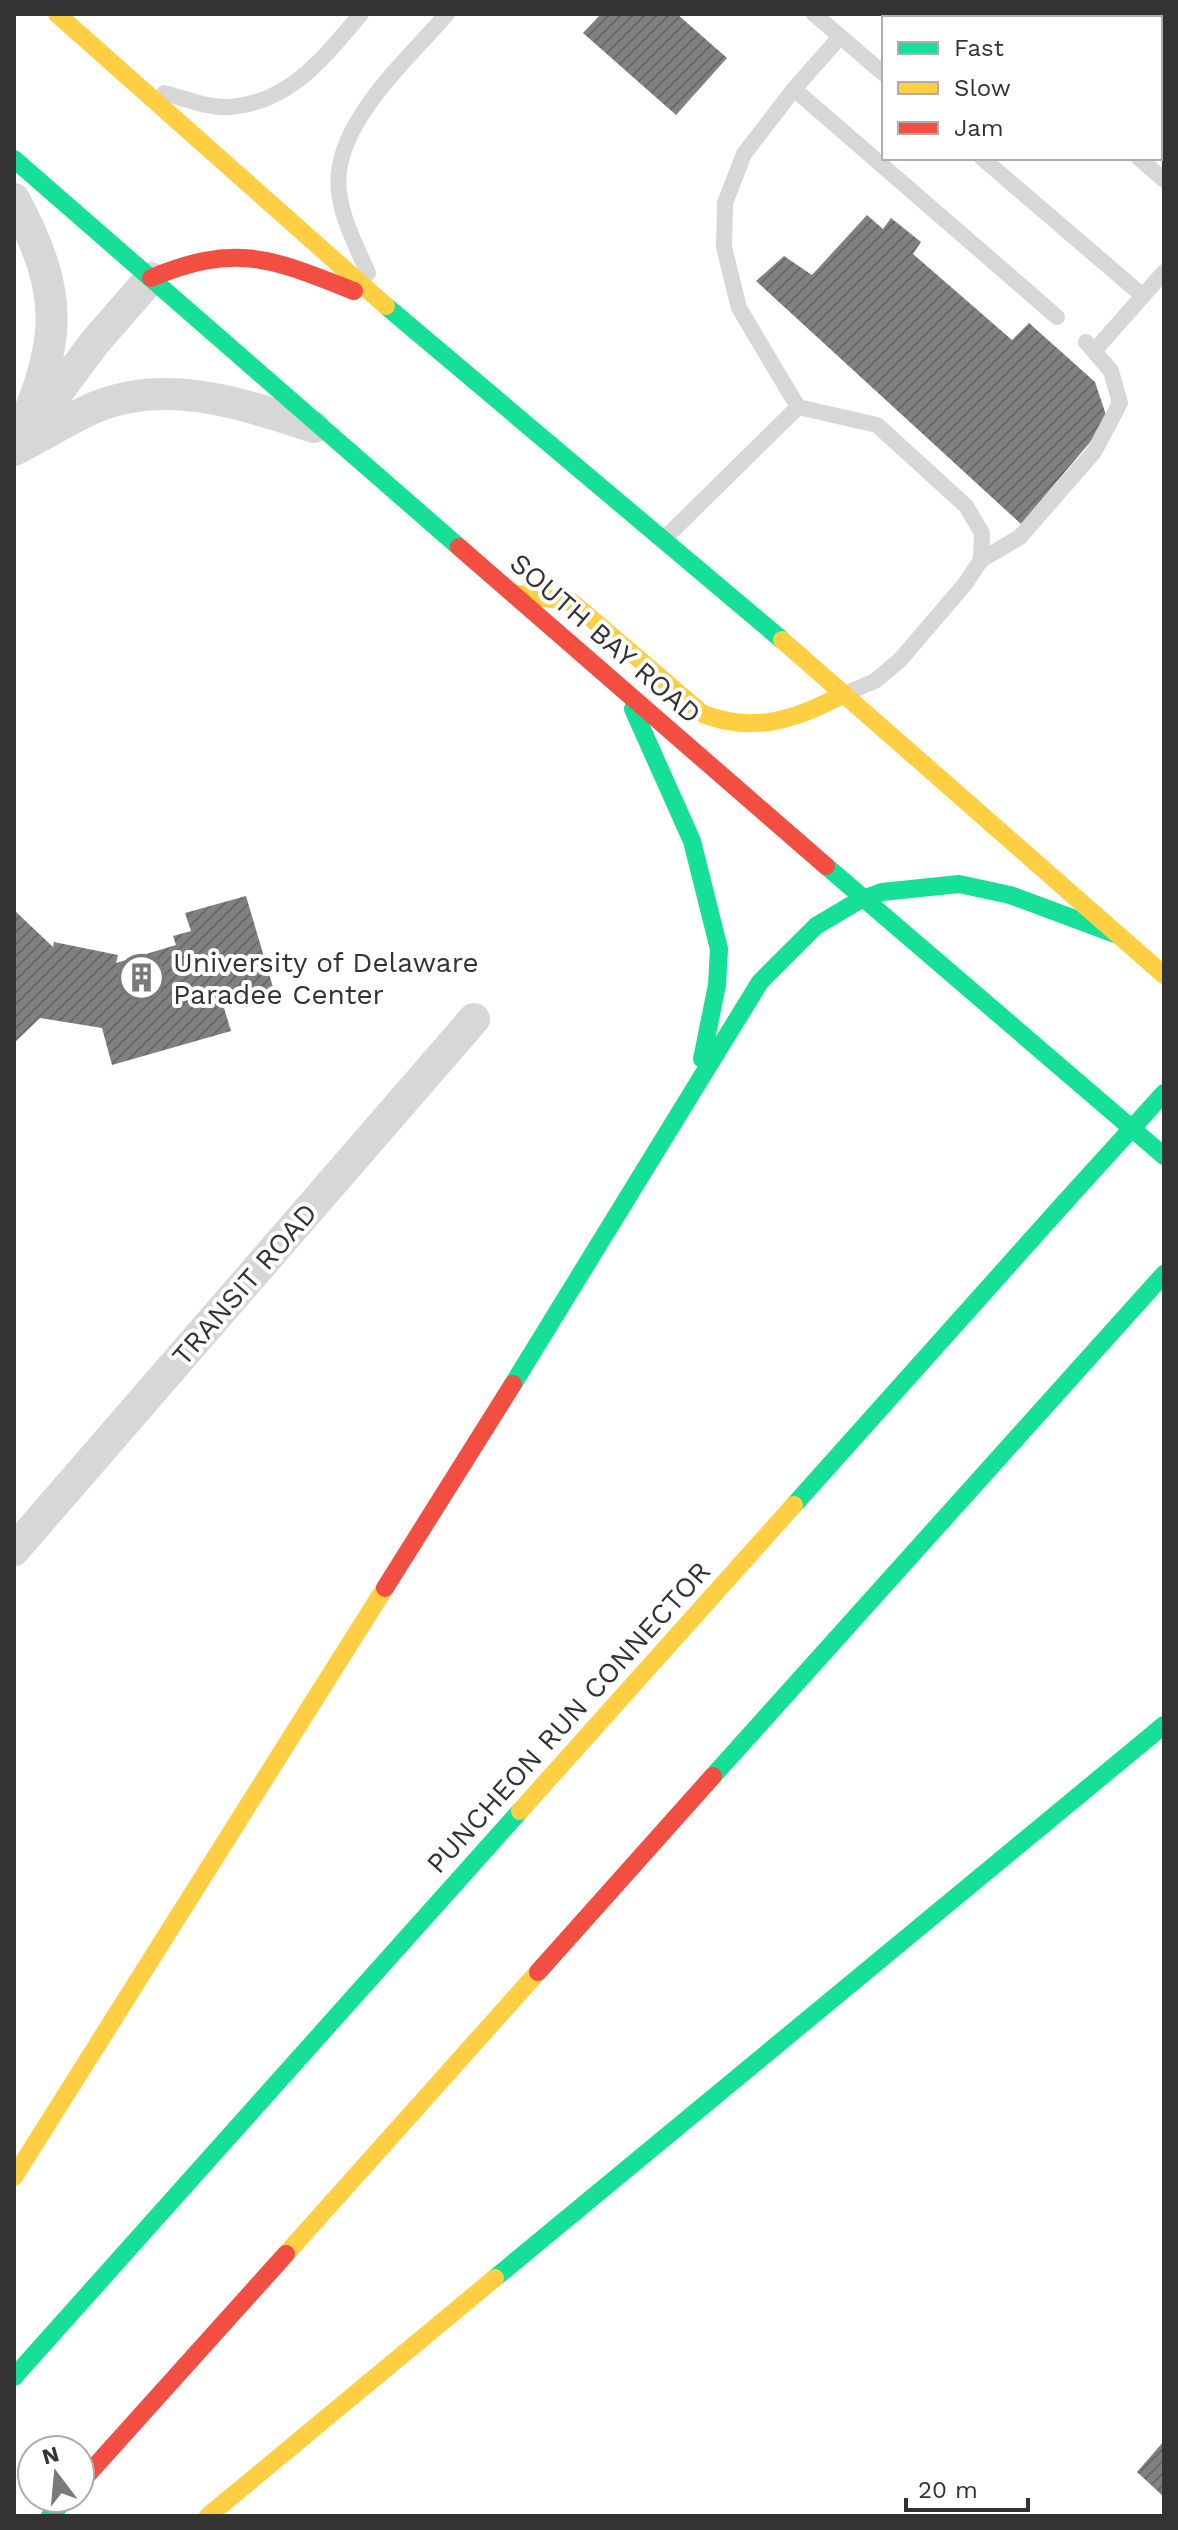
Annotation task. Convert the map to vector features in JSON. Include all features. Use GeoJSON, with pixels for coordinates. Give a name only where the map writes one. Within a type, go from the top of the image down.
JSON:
{"type":"FeatureCollection","features":[{"type":"Feature","properties":{"kind":"highway"},"geometry":{"type":"LineString","coordinates":[[57,14],[379,300],[664,539],[1164,975]]}},
{"type":"Feature","properties":{"kind":"highway","name":"SOUTH BAY ROAD"},"geometry":{"type":"LineString","coordinates":[[14,159],[1164,1156]]}},
{"type":"Feature","properties":{"kind":"highway"},"geometry":{"type":"LineString","coordinates":[[151,278],[179,264],[241,253],[273,258],[379,300]]}},
{"type":"Feature","properties":{"kind":"highway"},"geometry":{"type":"LineString","coordinates":[[512,593],[572,602],[703,714],[724,725],[754,727],[779,723],[844,694]]}},
{"type":"Feature","properties":{"kind":"highway"},"geometry":{"type":"LineString","coordinates":[[626,692],[692,841],[719,949],[711,1024],[692,1095]]}},
{"type":"Feature","properties":{"kind":"highway"},"geometry":{"type":"LineString","coordinates":[[14,2177],[760,982],[784,953],[825,920],[863,896],[912,885],[969,884],[1030,902],[1118,935]]}},
{"type":"Feature","properties":{"kind":"highway","name":"PUNCHEON RUN CONNECTOR"},"geometry":{"type":"LineString","coordinates":[[14,2377],[1164,1093]]}},
{"type":"Feature","properties":{"kind":"highway"},"geometry":{"type":"LineString","coordinates":[[96,2465],[1023,1427],[1164,1274]]}},
{"type":"Feature","properties":{"kind":"highway"},"geometry":{"type":"LineString","coordinates":[[208,2516],[1164,1725]]}},
{"type":"Feature","properties":{"kind":"street"},"geometry":{"type":"LineString","coordinates":[[14,199],[46,272],[52,312],[43,380],[14,451]]}},
{"type":"Feature","properties":{"kind":"street"},"geometry":{"type":"LineString","coordinates":[[14,451],[95,342],[151,278]]}},
{"type":"Feature","properties":{"kind":"street"},"geometry":{"type":"LineString","coordinates":[[14,451],[92,408],[163,394],[228,400],[330,433]]}},
{"type":"Feature","properties":{"kind":"street","name":"TRANSIT ROAD"},"geometry":{"type":"LineString","coordinates":[[14,1550],[474,1019]]}},
{"type":"Feature","properties":{"kind":"lane"},"geometry":{"type":"LineString","coordinates":[[142,88],[228,108],[273,98],[313,69],[361,14]]}},
{"type":"Feature","properties":{"kind":"lane"},"geometry":{"type":"LineString","coordinates":[[379,300],[338,192],[340,160],[362,112],[447,14]]}},
{"type":"Feature","properties":{"kind":"lane"},"geometry":{"type":"LineString","coordinates":[[814,14],[882,72]]}},
{"type":"Feature","properties":{"kind":"lane"},"geometry":{"type":"LineString","coordinates":[[840,37],[794,89],[744,154],[725,203],[724,247],[739,308],[798,407],[877,425],[966,506],[982,533],[981,560]]}},
{"type":"Feature","properties":{"kind":"lane"},"geometry":{"type":"LineString","coordinates":[[794,89],[1057,317]]}},
{"type":"Feature","properties":{"kind":"lane"},"geometry":{"type":"LineString","coordinates":[[984,160],[1143,296]]}},
{"type":"Feature","properties":{"kind":"lane"},"geometry":{"type":"LineString","coordinates":[[1141,160],[1164,180]]}},
{"type":"Feature","properties":{"kind":"lane"},"geometry":{"type":"LineString","coordinates":[[844,694],[875,681],[900,660],[981,560],[1020,537],[1094,452],[1120,403],[1111,371],[1090,346],[1164,272]]}},
{"type":"Feature","properties":{"kind":"lane"},"geometry":{"type":"LineString","coordinates":[[664,539],[798,407]]}},
{"type":"Feature","properties":{"kind":"building"},"geometry":{"type":"Polygon","coordinates":[[[601,14],[677,14],[727,58],[676,115],[583,33],[601,14]]]}},
{"type":"Feature","properties":{"kind":"building"},"geometry":{"type":"Polygon","coordinates":[[[867,215],[883,229],[891,218],[921,242],[913,254],[1012,340],[1029,323],[1095,382],[1108,421],[1021,524],[756,281],[784,256],[812,275],[867,215]]]}},
{"type":"Feature","properties":{"kind":"building","name":"University of Delaware Paradee Center"},"geometry":{"type":"Polygon","coordinates":[[[246,896],[275,994],[224,1008],[231,1031],[112,1065],[102,1028],[40,1018],[14,1043],[14,910],[53,947],[54,942],[118,955],[116,963],[176,945],[173,936],[191,931],[185,913],[246,896]]]}},
{"type":"Feature","properties":{"kind":"building"},"geometry":{"type":"Polygon","coordinates":[[[1164,2441],[1164,2497],[1137,2472],[1164,2441]]]}},
{"type":"Feature","properties":{"kind":"traffic: fast"},"geometry":{"type":"LineString","coordinates":[[14,159],[459,547]]}},
{"type":"Feature","properties":{"kind":"traffic: fast"},"geometry":{"type":"LineString","coordinates":[[386,306],[782,640]]}},
{"type":"Feature","properties":{"kind":"traffic: fast"},"geometry":{"type":"LineString","coordinates":[[633,709],[692,841],[719,949],[717,985],[702,1059]]}},
{"type":"Feature","properties":{"kind":"traffic: fast"},"geometry":{"type":"LineString","coordinates":[[826,866],[1164,1156]]}},
{"type":"Feature","properties":{"kind":"traffic: fast"},"geometry":{"type":"LineString","coordinates":[[513,1384],[760,982],[816,926],[858,901],[882,892],[959,884],[1010,895],[1118,935]]}},
{"type":"Feature","properties":{"kind":"traffic: fast"},"geometry":{"type":"LineString","coordinates":[[1065,1202],[1164,1093]]}},
{"type":"Feature","properties":{"kind":"traffic: fast"},"geometry":{"type":"LineString","coordinates":[[794,1505],[1065,1202]]}},
{"type":"Feature","properties":{"kind":"traffic: fast"},"geometry":{"type":"LineString","coordinates":[[713,1776],[1164,1274]]}},
{"type":"Feature","properties":{"kind":"traffic: fast"},"geometry":{"type":"LineString","coordinates":[[495,2278],[1164,1725]]}},
{"type":"Feature","properties":{"kind":"traffic: fast"},"geometry":{"type":"LineString","coordinates":[[14,2377],[520,1811]]}},
{"type":"Feature","properties":{"kind":"traffic: slow"},"geometry":{"type":"LineString","coordinates":[[57,14],[386,306]]}},
{"type":"Feature","properties":{"kind":"traffic: slow"},"geometry":{"type":"LineString","coordinates":[[512,593],[572,602],[703,714],[722,720],[740,723],[775,721],[792,717],[844,694]]}},
{"type":"Feature","properties":{"kind":"traffic: slow"},"geometry":{"type":"LineString","coordinates":[[782,640],[1164,975]]}},
{"type":"Feature","properties":{"kind":"traffic: slow"},"geometry":{"type":"LineString","coordinates":[[520,1811],[794,1505]]}},
{"type":"Feature","properties":{"kind":"traffic: slow"},"geometry":{"type":"LineString","coordinates":[[14,2177],[385,1588]]}},
{"type":"Feature","properties":{"kind":"traffic: slow"},"geometry":{"type":"LineString","coordinates":[[286,2254],[538,1972]]}},
{"type":"Feature","properties":{"kind":"traffic: slow"},"geometry":{"type":"LineString","coordinates":[[208,2516],[495,2278]]}},
{"type":"Feature","properties":{"kind":"traffic: jam"},"geometry":{"type":"LineString","coordinates":[[151,278],[207,260],[254,259],[300,270],[354,291]]}},
{"type":"Feature","properties":{"kind":"traffic: jam"},"geometry":{"type":"LineString","coordinates":[[459,547],[826,866]]}},
{"type":"Feature","properties":{"kind":"traffic: jam"},"geometry":{"type":"LineString","coordinates":[[385,1588],[513,1384]]}},
{"type":"Feature","properties":{"kind":"traffic: jam"},"geometry":{"type":"LineString","coordinates":[[538,1972],[713,1776]]}},
{"type":"Feature","properties":{"kind":"traffic: jam"},"geometry":{"type":"LineString","coordinates":[[96,2465],[286,2254]]}},
{"type":"Feature","properties":{"kind":"place","name":"University of Delaware Paradee Center"},"geometry":{"type":"Point","coordinates":[142,978]}}]}
